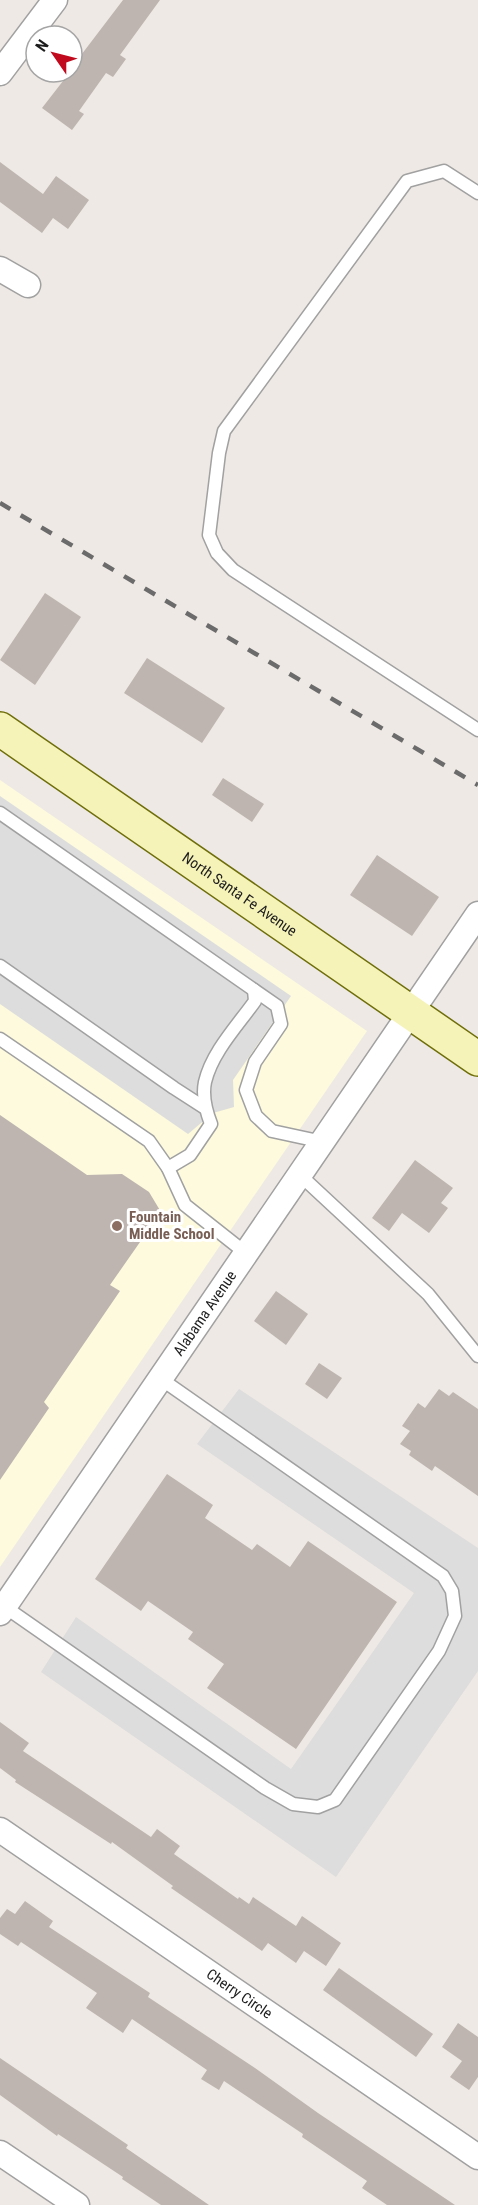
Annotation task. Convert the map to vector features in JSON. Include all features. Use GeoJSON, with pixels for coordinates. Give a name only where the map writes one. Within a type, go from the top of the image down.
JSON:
{"type":"FeatureCollection","features":[{"type":"Feature","properties":{"kind":"main road","name":"North Santa Fe Avenue"},"geometry":{"type":"LineString","coordinates":[[0,729],[478,1059]]}},
{"type":"Feature","properties":{"kind":"street"},"geometry":{"type":"LineString","coordinates":[[0,73],[55,0]]}},
{"type":"Feature","properties":{"kind":"street"},"geometry":{"type":"LineString","coordinates":[[0,269],[28,285]]}},
{"type":"Feature","properties":{"kind":"street","name":"Alabama Avenue"},"geometry":{"type":"LineString","coordinates":[[2,1610],[478,915]]}},
{"type":"Feature","properties":{"kind":"street","name":"Cherry Circle"},"geometry":{"type":"LineString","coordinates":[[0,1830],[478,2157]]}},
{"type":"Feature","properties":{"kind":"street"},"geometry":{"type":"LineString","coordinates":[[0,2153],[77,2205]]}},
{"type":"Feature","properties":{"kind":"lane"},"geometry":{"type":"LineString","coordinates":[[478,193],[444,171],[407,181],[224,431],[209,535],[217,553],[233,570],[478,730]]}},
{"type":"Feature","properties":{"kind":"lane"},"geometry":{"type":"LineString","coordinates":[[0,813],[277,1006],[281,1024],[255,1062],[246,1090],[256,1116],[272,1131],[323,1142]]}},
{"type":"Feature","properties":{"kind":"lane"},"geometry":{"type":"LineString","coordinates":[[0,966],[205,1108]]}},
{"type":"Feature","properties":{"kind":"lane"},"geometry":{"type":"LineString","coordinates":[[168,1168],[190,1155],[211,1124],[205,1108],[204,1083],[213,1060],[255,1001],[254,990]]}},
{"type":"Feature","properties":{"kind":"lane"},"geometry":{"type":"LineString","coordinates":[[0,1039],[149,1140],[168,1168],[185,1205],[247,1254]]}},
{"type":"Feature","properties":{"kind":"lane"},"geometry":{"type":"LineString","coordinates":[[300,1175],[428,1294],[478,1356]]}},
{"type":"Feature","properties":{"kind":"lane"},"geometry":{"type":"LineString","coordinates":[[2,1610],[265,1788],[293,1804],[318,1807],[335,1800],[439,1651],[455,1616],[452,1591],[443,1576],[161,1379]]}},
{"type":"Feature","properties":{"kind":"shaded area","name":"Fountain Middle School"},"geometry":{"type":"Polygon","coordinates":[[[0,780],[367,1031],[0,1567],[0,780]]]}},
{"type":"Feature","properties":{"kind":"shaded area"},"geometry":{"type":"Polygon","coordinates":[[[0,796],[291,996],[233,1080],[234,1107],[213,1113],[188,1134],[0,1004],[0,796]]]}},
{"type":"Feature","properties":{"kind":"shaded area"},"geometry":{"type":"Polygon","coordinates":[[[239,1389],[478,1548],[478,1671],[336,1877],[41,1672],[76,1617],[291,1769],[414,1593],[197,1444],[239,1389]]]}},
{"type":"Feature","properties":{"kind":"building"},"geometry":{"type":"Polygon","coordinates":[[[123,0],[160,0],[120,55],[126,59],[113,77],[106,73],[79,111],[84,114],[72,130],[42,108],[61,84],[84,84],[84,51],[123,0]]]}},
{"type":"Feature","properties":{"kind":"building"},"geometry":{"type":"Polygon","coordinates":[[[0,162],[43,194],[56,176],[89,200],[68,229],[53,218],[42,233],[0,202],[0,162]]]}},
{"type":"Feature","properties":{"kind":"building"},"geometry":{"type":"Polygon","coordinates":[[[45,593],[81,617],[35,685],[0,660],[45,593]]]}},
{"type":"Feature","properties":{"kind":"building"},"geometry":{"type":"Polygon","coordinates":[[[147,658],[225,708],[202,743],[124,693],[147,658]]]}},
{"type":"Feature","properties":{"kind":"building"},"geometry":{"type":"Polygon","coordinates":[[[223,778],[264,804],[252,822],[212,795],[223,778]]]}},
{"type":"Feature","properties":{"kind":"building"},"geometry":{"type":"Polygon","coordinates":[[[377,855],[439,897],[412,936],[350,895],[377,855]]]}},
{"type":"Feature","properties":{"kind":"building"},"geometry":{"type":"Polygon","coordinates":[[[0,1115],[87,1175],[122,1174],[149,1192],[161,1212],[110,1285],[120,1291],[44,1402],[49,1408],[0,1480],[0,1115]]]}},
{"type":"Feature","properties":{"kind":"building"},"geometry":{"type":"Polygon","coordinates":[[[415,1160],[453,1188],[441,1203],[448,1208],[429,1233],[402,1213],[389,1231],[372,1218],[415,1160]]]}},
{"type":"Feature","properties":{"kind":"building"},"geometry":{"type":"Polygon","coordinates":[[[276,1291],[308,1314],[286,1345],[254,1321],[276,1291]]]}},
{"type":"Feature","properties":{"kind":"building"},"geometry":{"type":"Polygon","coordinates":[[[319,1363],[342,1378],[327,1399],[305,1384],[319,1363]]]}},
{"type":"Feature","properties":{"kind":"building"},"geometry":{"type":"Polygon","coordinates":[[[439,1389],[449,1396],[453,1392],[478,1409],[478,1496],[435,1466],[432,1471],[409,1455],[411,1451],[400,1444],[410,1431],[402,1426],[418,1403],[425,1408],[439,1389]]]}},
{"type":"Feature","properties":{"kind":"building"},"geometry":{"type":"Polygon","coordinates":[[[167,1474],[213,1505],[205,1518],[252,1550],[257,1544],[290,1567],[308,1541],[397,1602],[296,1749],[207,1688],[224,1664],[188,1639],[193,1632],[148,1601],[141,1611],[95,1579],[167,1474]]]}},
{"type":"Feature","properties":{"kind":"building"},"geometry":{"type":"Polygon","coordinates":[[[0,1722],[29,1743],[23,1751],[151,1837],[157,1829],[180,1846],[174,1854],[238,1899],[239,1897],[249,1904],[253,1897],[296,1926],[302,1916],[341,1943],[326,1966],[304,1951],[296,1963],[268,1943],[262,1951],[171,1888],[173,1886],[112,1842],[111,1844],[15,1782],[16,1780],[0,1768],[0,1722]]]}},
{"type":"Feature","properties":{"kind":"building"},"geometry":{"type":"Polygon","coordinates":[[[25,1901],[53,1921],[49,1927],[150,1993],[148,1997],[455,2205],[387,2205],[362,2188],[367,2181],[302,2137],[303,2134],[224,2081],[219,2090],[201,2079],[207,2070],[132,2019],[123,2033],[86,2008],[97,1993],[21,1942],[18,1946],[0,1934],[0,1918],[7,1909],[15,1914],[25,1901]]]}},
{"type":"Feature","properties":{"kind":"building"},"geometry":{"type":"Polygon","coordinates":[[[339,1968],[433,2034],[416,2057],[323,1990],[339,1968]]]}},
{"type":"Feature","properties":{"kind":"building"},"geometry":{"type":"Polygon","coordinates":[[[458,2023],[478,2037],[478,2077],[469,2090],[450,2077],[462,2061],[442,2047],[458,2023]]]}},
{"type":"Feature","properties":{"kind":"building"},"geometry":{"type":"Polygon","coordinates":[[[0,2058],[128,2145],[126,2148],[209,2205],[161,2205],[122,2179],[123,2177],[58,2134],[57,2136],[0,2095],[0,2058]]]}},
{"type":"Feature","properties":{"kind":"railway"},"geometry":{"type":"LineString","coordinates":[[0,503],[478,785]]}},
{"type":"Feature","properties":{"kind":"place","name":"Fountain Middle School"},"geometry":{"type":"Point","coordinates":[117,1226]}}]}
